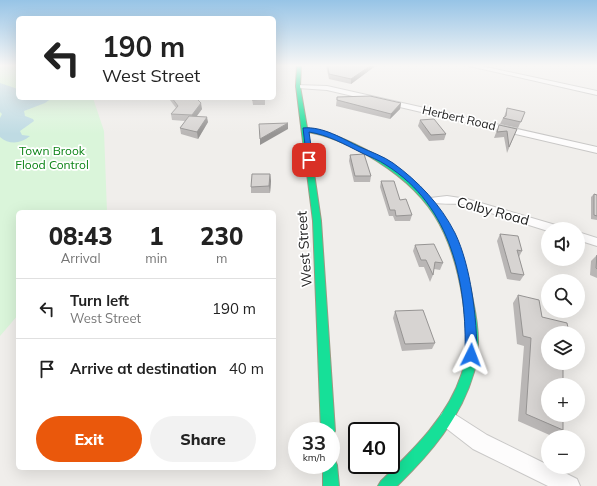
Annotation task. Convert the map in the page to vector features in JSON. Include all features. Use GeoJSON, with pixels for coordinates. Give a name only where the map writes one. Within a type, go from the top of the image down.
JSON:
{"type":"FeatureCollection","features":[{"type":"Feature","properties":{"kind":"street","name":"West Street"},"geometry":{"type":"LineString","coordinates":[[298,89],[305,130],[320,262],[328,422]]}},
{"type":"Feature","properties":{"kind":"street","name":"Herbert Road"},"geometry":{"type":"LineString","coordinates":[[329,89],[597,150]]}},
{"type":"Feature","properties":{"kind":"street"},"geometry":{"type":"LineString","coordinates":[[577,89],[597,93]]}},
{"type":"Feature","properties":{"kind":"street"},"geometry":{"type":"LineString","coordinates":[[305,130],[325,132],[377,157],[404,175],[430,201],[445,222],[456,246],[464,275],[472,338],[468,370],[456,404],[448,419],[426,448],[386,486]]}},
{"type":"Feature","properties":{"kind":"street","name":"Colby Road"},"geometry":{"type":"LineString","coordinates":[[430,201],[447,199],[462,201],[541,225]]}},
{"type":"Feature","properties":{"kind":"street"},"geometry":{"type":"LineString","coordinates":[[585,238],[597,242]]}},
{"type":"Feature","properties":{"kind":"street"},"geometry":{"type":"LineString","coordinates":[[448,419],[480,442],[570,486]]}},
{"type":"Feature","properties":{"kind":"street"},"geometry":{"type":"LineString","coordinates":[[330,474],[331,486]]}},
{"type":"Feature","properties":{"kind":"green space","name":"Town Brook Flood Control"},"geometry":{"type":"Polygon","coordinates":[[[0,89],[16,89],[16,100],[94,100],[104,131],[107,210],[16,210],[16,317],[0,336],[0,89]]]}},
{"type":"Feature","properties":{"kind":"water"},"geometry":{"type":"Polygon","coordinates":[[[0,89],[16,89],[16,100],[49,100],[24,111],[25,116],[33,119],[34,121],[20,131],[22,135],[30,136],[19,142],[7,141],[0,137],[0,118],[2,114],[0,112],[0,89]]]}},
{"type":"Feature","properties":{"kind":"building"},"geometry":{"type":"Polygon","coordinates":[[[370,96],[401,103],[391,114],[337,100],[337,97],[370,96]]]}},
{"type":"Feature","properties":{"kind":"building"},"geometry":{"type":"Polygon","coordinates":[[[174,100],[198,100],[201,103],[192,115],[171,114],[178,106],[174,100]]]}},
{"type":"Feature","properties":{"kind":"building"},"geometry":{"type":"Polygon","coordinates":[[[507,108],[525,112],[521,122],[503,118],[506,116],[507,108]]]}},
{"type":"Feature","properties":{"kind":"building"},"geometry":{"type":"Polygon","coordinates":[[[189,116],[207,117],[197,132],[180,128],[189,116]]]}},
{"type":"Feature","properties":{"kind":"building"},"geometry":{"type":"Polygon","coordinates":[[[434,119],[446,134],[431,135],[420,120],[434,119]]]}},
{"type":"Feature","properties":{"kind":"building"},"geometry":{"type":"Polygon","coordinates":[[[288,123],[260,139],[259,124],[288,123]]]}},
{"type":"Feature","properties":{"kind":"building"},"geometry":{"type":"Polygon","coordinates":[[[499,125],[517,129],[509,147],[507,131],[497,132],[499,125]]]}},
{"type":"Feature","properties":{"kind":"building"},"geometry":{"type":"Polygon","coordinates":[[[364,154],[371,176],[355,176],[350,155],[364,154]]]}},
{"type":"Feature","properties":{"kind":"building"},"geometry":{"type":"Polygon","coordinates":[[[252,174],[270,174],[269,186],[251,187],[252,174]]]}},
{"type":"Feature","properties":{"kind":"building"},"geometry":{"type":"Polygon","coordinates":[[[381,181],[394,181],[400,200],[406,199],[412,215],[396,216],[395,210],[390,210],[381,181]]]}},
{"type":"Feature","properties":{"kind":"building"},"geometry":{"type":"Polygon","coordinates":[[[594,194],[597,195],[597,216],[594,215],[594,194]]]}},
{"type":"Feature","properties":{"kind":"building"},"geometry":{"type":"Polygon","coordinates":[[[500,234],[518,236],[522,251],[517,250],[524,275],[511,273],[500,234]]]}},
{"type":"Feature","properties":{"kind":"building"},"geometry":{"type":"Polygon","coordinates":[[[434,244],[443,263],[435,262],[433,275],[426,260],[421,260],[415,245],[434,244]]]}},
{"type":"Feature","properties":{"kind":"building"},"geometry":{"type":"Polygon","coordinates":[[[518,295],[539,300],[541,318],[567,323],[568,326],[541,326],[541,370],[563,370],[563,378],[541,378],[541,420],[526,414],[531,338],[523,336],[518,295]]]}},
{"type":"Feature","properties":{"kind":"building"},"geometry":{"type":"Polygon","coordinates":[[[423,310],[435,343],[405,344],[395,311],[423,310]]]}},
{"type":"Feature","properties":{"kind":"building"},"geometry":{"type":"Polygon","coordinates":[[[544,422],[563,422],[563,430],[544,422]]]}},
{"type":"Feature","properties":{"kind":"traffic: fast"},"geometry":{"type":"LineString","coordinates":[[298,89],[317,221],[328,422]]}},
{"type":"Feature","properties":{"kind":"traffic: fast"},"geometry":{"type":"LineString","coordinates":[[305,130],[341,140],[386,164],[406,178],[424,195],[438,213],[449,232],[458,254],[464,279],[472,331],[472,348],[470,364],[462,389],[454,405],[435,434],[412,461],[386,486]]}},
{"type":"Feature","properties":{"kind":"traffic: fast"},"geometry":{"type":"LineString","coordinates":[[330,474],[331,486]]}},
{"type":"Feature","properties":{"kind":"route"},"geometry":{"type":"LineString","coordinates":[[309,160],[305,130],[325,132],[371,153],[389,164],[412,181],[430,201],[439,212],[451,233],[464,275],[471,323],[471,355]]}}]}
